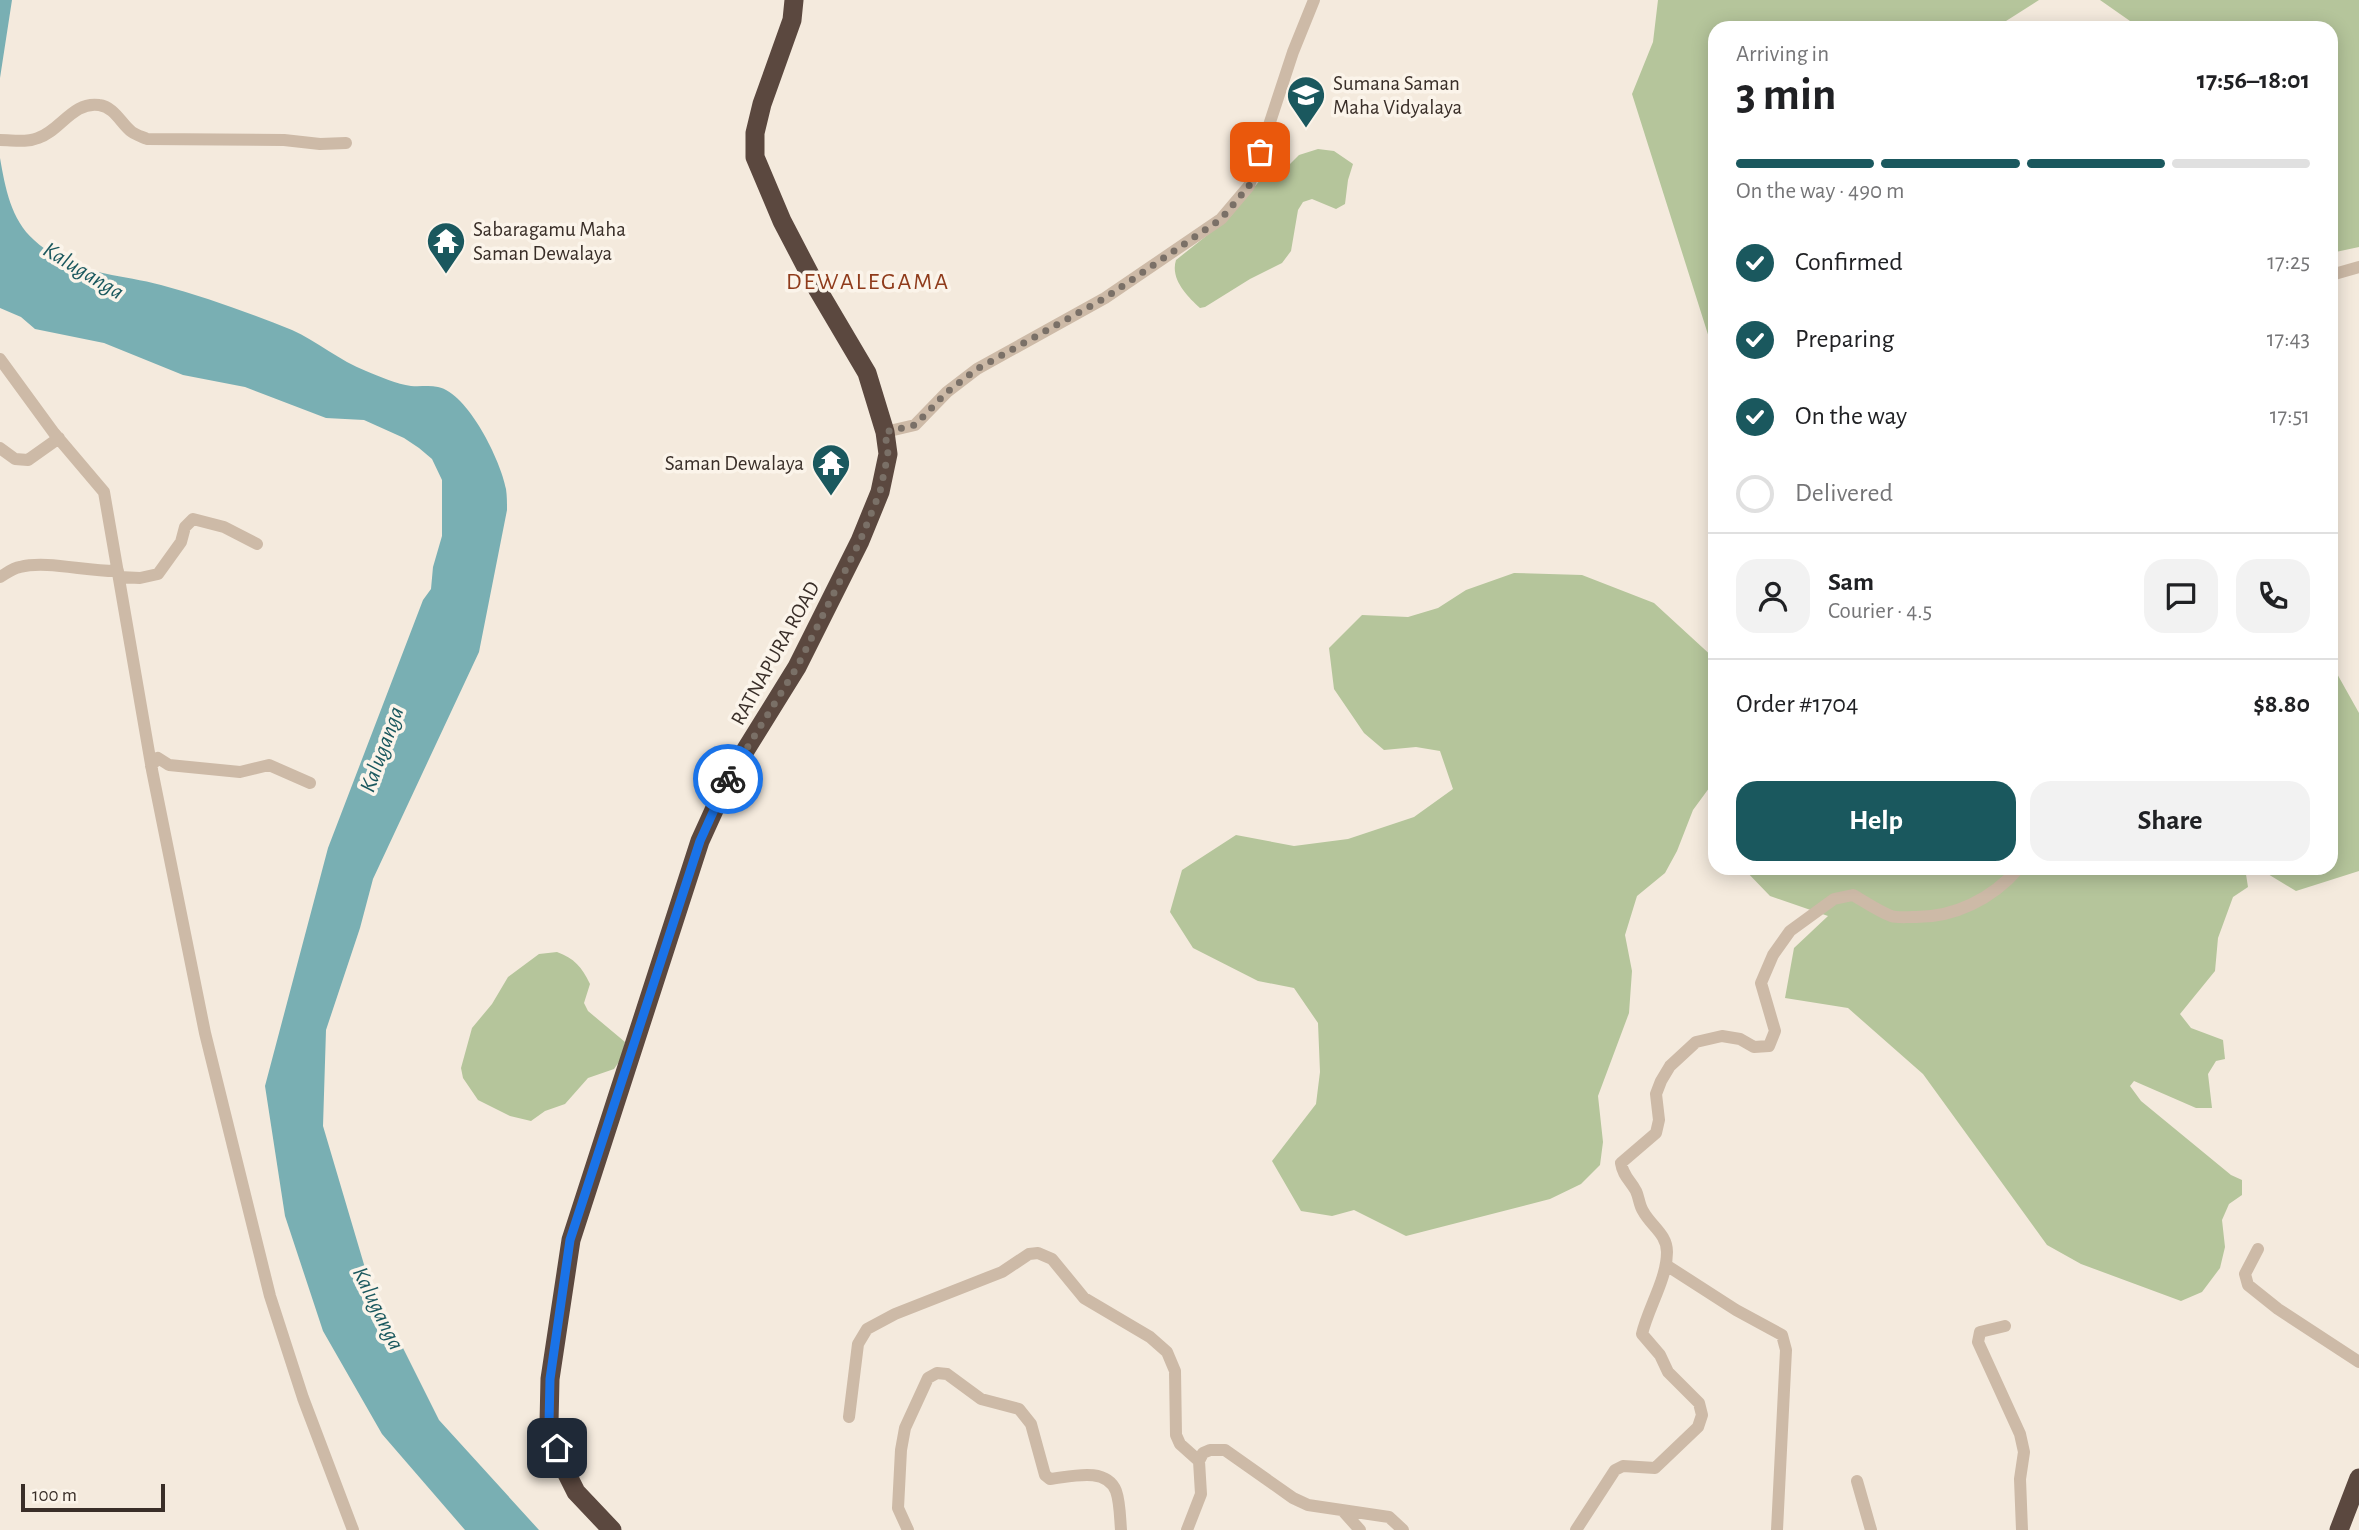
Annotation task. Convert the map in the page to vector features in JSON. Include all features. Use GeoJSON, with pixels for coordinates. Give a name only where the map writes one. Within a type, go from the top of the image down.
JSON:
{"type":"FeatureCollection","features":[{"type":"Feature","properties":{"kind":"highway","name":"RATNAPURA ROAD"},"geometry":{"type":"LineString","coordinates":[[612,1530],[576,1492],[549,1423],[550,1379],[570,1240],[700,841],[730,775],[797,667],[860,541],[880,492],[888,454],[885,432],[867,373],[782,221],[755,157],[755,133],[762,104],[792,20],[794,0]]}},
{"type":"Feature","properties":{"kind":"highway"},"geometry":{"type":"LineString","coordinates":[[2339,1530],[2359,1478]]}},
{"type":"Feature","properties":{"kind":"street"},"geometry":{"type":"LineString","coordinates":[[885,432],[915,425],[947,392],[977,369],[1105,298],[1221,219],[1249,186],[1293,52],[1314,0]]}},
{"type":"Feature","properties":{"kind":"street"},"geometry":{"type":"LineString","coordinates":[[0,141],[40,138],[54,131],[69,115],[85,106],[100,105],[120,117],[132,132],[147,139],[284,140],[346,144]]}},
{"type":"Feature","properties":{"kind":"street"},"geometry":{"type":"LineString","coordinates":[[2338,273],[2359,267]]}},
{"type":"Feature","properties":{"kind":"street"},"geometry":{"type":"LineString","coordinates":[[0,359],[59,438],[104,492],[151,766],[205,1033],[270,1296],[303,1398],[353,1530]]}},
{"type":"Feature","properties":{"kind":"street"},"geometry":{"type":"LineString","coordinates":[[0,448],[15,459],[28,460],[59,438]]}},
{"type":"Feature","properties":{"kind":"street"},"geometry":{"type":"LineString","coordinates":[[0,577],[17,567],[35,564],[140,578],[158,574],[181,542],[185,527],[192,519],[224,527],[257,544]]}},
{"type":"Feature","properties":{"kind":"street"},"geometry":{"type":"LineString","coordinates":[[151,766],[158,758],[169,765],[240,772],[269,765],[310,783]]}},
{"type":"Feature","properties":{"kind":"street"},"geometry":{"type":"LineString","coordinates":[[1576,1530],[1615,1470],[1623,1466],[1655,1468],[1698,1427],[1702,1415],[1699,1403],[1668,1372],[1660,1355],[1642,1334],[1646,1314],[1665,1265],[1667,1250],[1664,1238],[1642,1211],[1636,1191],[1623,1173],[1621,1163],[1656,1133],[1659,1120],[1656,1094],[1670,1066],[1696,1042],[1722,1036],[1740,1039],[1754,1047],[1769,1046],[1775,1031],[1762,983],[1773,955],[1790,931],[1834,899],[1853,895],[1893,917],[1923,917],[1956,912],[1976,902],[2013,875]]}},
{"type":"Feature","properties":{"kind":"street"},"geometry":{"type":"LineString","coordinates":[[2258,1249],[2245,1274],[2248,1286],[2359,1362]]}},
{"type":"Feature","properties":{"kind":"street"},"geometry":{"type":"LineString","coordinates":[[849,1417],[858,1344],[867,1329],[895,1314],[1002,1272],[1028,1254],[1038,1253],[1052,1259],[1084,1298],[1150,1337],[1167,1352],[1175,1371],[1176,1435],[1180,1444],[1199,1461]]}},
{"type":"Feature","properties":{"kind":"street"},"geometry":{"type":"LineString","coordinates":[[1665,1265],[1736,1310],[1782,1335],[1786,1350],[1777,1530]]}},
{"type":"Feature","properties":{"kind":"street"},"geometry":{"type":"LineString","coordinates":[[2005,1326],[1980,1332],[1978,1342],[2020,1434],[2024,1452],[2020,1479],[2022,1530]]}},
{"type":"Feature","properties":{"kind":"street"},"geometry":{"type":"LineString","coordinates":[[908,1530],[898,1508],[905,1428],[928,1378],[937,1373],[947,1374],[981,1399],[1019,1409],[1031,1424],[1045,1475],[1050,1479],[1096,1474],[1109,1481],[1116,1491],[1121,1530]]}},
{"type":"Feature","properties":{"kind":"street"},"geometry":{"type":"LineString","coordinates":[[1190,1529],[1201,1494],[1199,1461],[1203,1454],[1210,1450],[1225,1450],[1293,1498],[1308,1505],[1389,1517],[1403,1530]]}},
{"type":"Feature","properties":{"kind":"street"},"geometry":{"type":"LineString","coordinates":[[1857,1481],[1871,1530]]}},
{"type":"Feature","properties":{"kind":"street"},"geometry":{"type":"LineString","coordinates":[[1342,1510],[1360,1530]]}},
{"type":"Feature","properties":{"kind":"green space"},"geometry":{"type":"Polygon","coordinates":[[[1658,0],[2039,0],[2006,21],[1708,21],[1708,335],[1632,94],[1653,42],[1658,0]]]}},
{"type":"Feature","properties":{"kind":"green space"},"geometry":{"type":"Polygon","coordinates":[[[2100,0],[2359,0],[2359,247],[2338,252],[2338,21],[2130,21],[2100,0]]]}},
{"type":"Feature","properties":{"kind":"green space"},"geometry":{"type":"Polygon","coordinates":[[[1318,149],[1334,151],[1353,164],[1345,204],[1336,209],[1312,199],[1303,202],[1298,210],[1291,251],[1282,263],[1200,308],[1185,293],[1175,274],[1176,260],[1230,217],[1261,179],[1276,178],[1299,155],[1318,149]]]}},
{"type":"Feature","properties":{"kind":"green space"},"geometry":{"type":"Polygon","coordinates":[[[1514,573],[1582,575],[1654,603],[1708,653],[1708,790],[1693,810],[1665,873],[1637,896],[1625,935],[1632,971],[1629,1013],[1598,1096],[1603,1142],[1600,1165],[1581,1184],[1550,1199],[1406,1236],[1354,1210],[1332,1216],[1301,1211],[1272,1161],[1316,1104],[1320,1072],[1318,1023],[1294,988],[1258,981],[1193,948],[1170,912],[1182,870],[1236,835],[1294,846],[1348,839],[1414,817],[1453,789],[1440,751],[1416,747],[1384,750],[1364,733],[1334,689],[1329,648],[1362,615],[1408,617],[1438,608],[1466,590],[1514,573]]]}},
{"type":"Feature","properties":{"kind":"green space"},"geometry":{"type":"Polygon","coordinates":[[[2338,676],[2359,713],[2359,871],[2296,891],[2270,875],[2338,875],[2338,676]]]}},
{"type":"Feature","properties":{"kind":"green space"},"geometry":{"type":"Polygon","coordinates":[[[1750,875],[2246,875],[2248,887],[2233,897],[2218,938],[2215,971],[2180,1014],[2191,1028],[2223,1040],[2225,1059],[2216,1061],[2208,1074],[2212,1108],[2196,1108],[2134,1081],[2130,1086],[2141,1101],[2231,1175],[2242,1180],[2242,1195],[2229,1204],[2222,1220],[2225,1247],[2220,1268],[2202,1292],[2181,1301],[2081,1264],[2047,1245],[1923,1074],[1848,1008],[1785,998],[1794,948],[1828,916],[1770,896],[1750,875]]]}},
{"type":"Feature","properties":{"kind":"green space"},"geometry":{"type":"Polygon","coordinates":[[[557,952],[573,960],[587,978],[590,984],[584,1003],[588,1011],[625,1042],[621,1059],[614,1069],[588,1078],[565,1104],[545,1111],[531,1121],[510,1116],[478,1100],[463,1078],[461,1068],[472,1028],[492,1004],[508,977],[539,954],[557,952]]]}},
{"type":"Feature","properties":{"kind":"water"},"geometry":{"type":"Polygon","coordinates":[[[0,0],[12,0],[0,78],[0,0]]]}},
{"type":"Feature","properties":{"kind":"water","name":"Kaluganga"},"geometry":{"type":"Polygon","coordinates":[[[0,158],[14,213],[26,232],[49,251],[79,266],[161,285],[260,317],[292,330],[356,367],[388,380],[411,386],[438,387],[449,392],[461,402],[481,430],[503,477],[507,510],[479,652],[373,879],[360,928],[326,1030],[323,1126],[368,1278],[439,1420],[539,1530],[465,1530],[382,1434],[323,1331],[285,1216],[265,1086],[328,848],[423,600],[431,589],[433,567],[442,536],[442,480],[432,459],[419,448],[404,438],[364,420],[326,418],[245,387],[183,375],[104,343],[35,329],[21,317],[0,308],[0,158]]]}},
{"type":"Feature","properties":{"kind":"way so far"},"geometry":{"type":"LineString","coordinates":[[728,779],[779,700],[860,541],[880,492],[888,454],[885,432],[915,425],[947,392],[977,369],[1105,298],[1221,219],[1249,186],[1260,152]]}},
{"type":"Feature","properties":{"kind":"place","name":"Sumana Saman Maha Vidyalaya"},"geometry":{"type":"Point","coordinates":[1306,129]}},
{"type":"Feature","properties":{"kind":"place","name":"Sabaragamu Maha Saman Dewalaya"},"geometry":{"type":"Point","coordinates":[446,275]}},
{"type":"Feature","properties":{"kind":"place","name":"Saman Dewalaya"},"geometry":{"type":"Point","coordinates":[831,497]}},
{"type":"Feature","properties":{"kind":"district","name":"DEWALEGAMA"},"geometry":{"type":"Point","coordinates":[868,281]}},
{"type":"Feature","properties":{"kind":"route"},"geometry":{"type":"LineString","coordinates":[[557,1448],[549,1423],[550,1379],[570,1240],[700,841],[728,779]]}}]}
